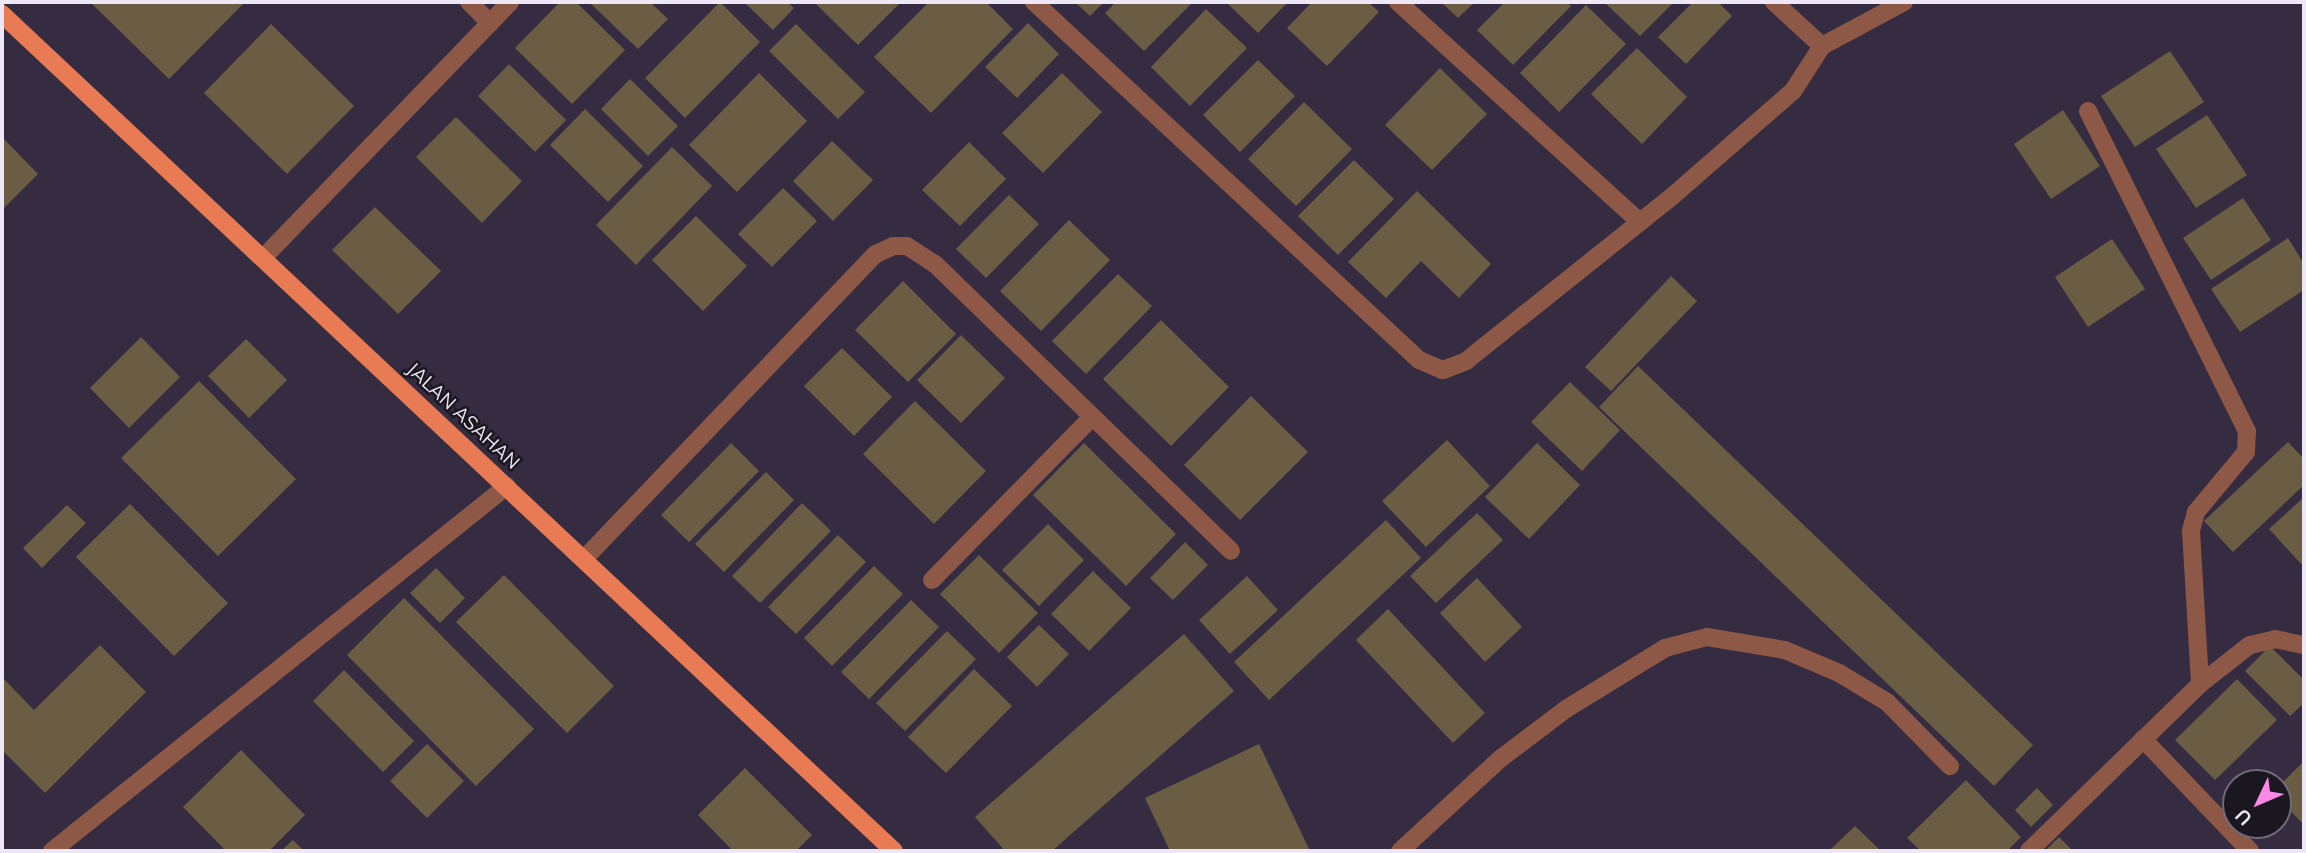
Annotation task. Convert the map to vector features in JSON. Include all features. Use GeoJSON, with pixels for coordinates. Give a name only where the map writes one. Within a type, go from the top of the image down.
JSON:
{"type":"FeatureCollection","features":[{"type":"Feature","properties":{"kind":"main road","name":"JALAN ASAHAN"},"geometry":{"type":"LineString","coordinates":[[2,14],[585,558],[894,851]]}},
{"type":"Feature","properties":{"kind":"street"},"geometry":{"type":"LineString","coordinates":[[468,2],[490,23]]}},
{"type":"Feature","properties":{"kind":"street"},"geometry":{"type":"LineString","coordinates":[[263,258],[510,2]]}},
{"type":"Feature","properties":{"kind":"street"},"geometry":{"type":"LineString","coordinates":[[1034,2],[1431,367],[1443,370],[1466,361],[1639,222],[1793,91],[1822,46],[1904,2]]}},
{"type":"Feature","properties":{"kind":"street"},"geometry":{"type":"LineString","coordinates":[[1398,2],[1639,222]]}},
{"type":"Feature","properties":{"kind":"street"},"geometry":{"type":"LineString","coordinates":[[1774,2],[1822,46]]}},
{"type":"Feature","properties":{"kind":"street"},"geometry":{"type":"LineString","coordinates":[[2088,111],[2247,431],[2246,452],[2196,512],[2191,531],[2200,684]]}},
{"type":"Feature","properties":{"kind":"street"},"geometry":{"type":"LineString","coordinates":[[585,558],[876,254],[893,246],[907,246],[935,264],[1231,551]]}},
{"type":"Feature","properties":{"kind":"street"},"geometry":{"type":"LineString","coordinates":[[932,580],[1092,417]]}},
{"type":"Feature","properties":{"kind":"street"},"geometry":{"type":"LineString","coordinates":[[52,851],[507,486]]}},
{"type":"Feature","properties":{"kind":"street"},"geometry":{"type":"LineString","coordinates":[[1400,851],[1500,759],[1566,709],[1665,648],[1707,637],[1785,650],[1839,673],[1888,702],[1950,766]]}},
{"type":"Feature","properties":{"kind":"street"},"geometry":{"type":"LineString","coordinates":[[2029,851],[2200,684],[2250,645],[2275,639],[2304,645]]}},
{"type":"Feature","properties":{"kind":"street"},"geometry":{"type":"LineString","coordinates":[[2143,739],[2250,851]]}},
{"type":"Feature","properties":{"kind":"building"},"geometry":{"type":"Polygon","coordinates":[[[90,2],[245,2],[169,79],[90,2]]]}},
{"type":"Feature","properties":{"kind":"building"},"geometry":{"type":"Polygon","coordinates":[[[560,2],[576,2],[625,50],[572,104],[515,48],[560,2]]]}},
{"type":"Feature","properties":{"kind":"building"},"geometry":{"type":"Polygon","coordinates":[[[589,2],[650,2],[668,19],[638,49],[589,2]]]}},
{"type":"Feature","properties":{"kind":"building"},"geometry":{"type":"Polygon","coordinates":[[[720,2],[760,42],[685,118],[645,78],[720,2]]]}},
{"type":"Feature","properties":{"kind":"building"},"geometry":{"type":"Polygon","coordinates":[[[744,2],[787,2],[794,8],[773,30],[744,2]]]}},
{"type":"Feature","properties":{"kind":"building"},"geometry":{"type":"Polygon","coordinates":[[[814,2],[901,2],[858,45],[814,2]]]}},
{"type":"Feature","properties":{"kind":"building"},"geometry":{"type":"Polygon","coordinates":[[[929,2],[986,2],[1013,29],[931,113],[874,57],[929,2]]]}},
{"type":"Feature","properties":{"kind":"building"},"geometry":{"type":"Polygon","coordinates":[[[1075,2],[1104,2],[1090,16],[1075,2]]]}},
{"type":"Feature","properties":{"kind":"building"},"geometry":{"type":"Polygon","coordinates":[[[1116,2],[1193,2],[1144,51],[1105,13],[1116,2]]]}},
{"type":"Feature","properties":{"kind":"building"},"geometry":{"type":"Polygon","coordinates":[[[1226,2],[1288,2],[1258,33],[1226,2]]]}},
{"type":"Feature","properties":{"kind":"building"},"geometry":{"type":"Polygon","coordinates":[[[1312,2],[1368,2],[1379,12],[1327,66],[1287,28],[1312,2]]]}},
{"type":"Feature","properties":{"kind":"building"},"geometry":{"type":"Polygon","coordinates":[[[1441,2],[1475,2],[1458,18],[1441,2]]]}},
{"type":"Feature","properties":{"kind":"building"},"geometry":{"type":"Polygon","coordinates":[[[1505,2],[1567,2],[1571,6],[1513,65],[1477,30],[1505,2]]]}},
{"type":"Feature","properties":{"kind":"building"},"geometry":{"type":"Polygon","coordinates":[[[1604,2],[1674,2],[1640,36],[1604,2]]]}},
{"type":"Feature","properties":{"kind":"building"},"geometry":{"type":"Polygon","coordinates":[[[1693,2],[1718,2],[1732,16],[1686,64],[1658,37],[1693,2]]]}},
{"type":"Feature","properties":{"kind":"building"},"geometry":{"type":"Polygon","coordinates":[[[1586,5],[1626,44],[1559,112],[1520,73],[1586,5]]]}},
{"type":"Feature","properties":{"kind":"building"},"geometry":{"type":"Polygon","coordinates":[[[1206,9],[1247,48],[1190,106],[1151,67],[1206,9]]]}},
{"type":"Feature","properties":{"kind":"building"},"geometry":{"type":"Polygon","coordinates":[[[1028,23],[1059,54],[1017,98],[985,67],[1028,23]]]}},
{"type":"Feature","properties":{"kind":"building"},"geometry":{"type":"Polygon","coordinates":[[[271,24],[354,106],[287,174],[204,93],[271,24]]]}},
{"type":"Feature","properties":{"kind":"building"},"geometry":{"type":"Polygon","coordinates":[[[796,24],[865,92],[838,119],[769,51],[796,24]]]}},
{"type":"Feature","properties":{"kind":"building"},"geometry":{"type":"Polygon","coordinates":[[[1637,48],[1687,97],[1642,144],[1591,94],[1637,48]]]}},
{"type":"Feature","properties":{"kind":"building"},"geometry":{"type":"Polygon","coordinates":[[[2170,51],[2204,102],[2135,147],[2101,96],[2170,51]]]}},
{"type":"Feature","properties":{"kind":"building"},"geometry":{"type":"Polygon","coordinates":[[[1258,60],[1295,96],[1240,152],[1203,115],[1258,60]]]}},
{"type":"Feature","properties":{"kind":"building"},"geometry":{"type":"Polygon","coordinates":[[[509,64],[566,120],[535,152],[478,96],[509,64]]]}},
{"type":"Feature","properties":{"kind":"building"},"geometry":{"type":"Polygon","coordinates":[[[1440,68],[1487,114],[1432,170],[1385,125],[1440,68]]]}},
{"type":"Feature","properties":{"kind":"building"},"geometry":{"type":"Polygon","coordinates":[[[759,73],[807,121],[737,192],[689,145],[759,73]]]}},
{"type":"Feature","properties":{"kind":"building"},"geometry":{"type":"Polygon","coordinates":[[[1062,73],[1102,112],[1043,173],[1002,133],[1062,73]]]}},
{"type":"Feature","properties":{"kind":"building"},"geometry":{"type":"Polygon","coordinates":[[[630,79],[678,126],[648,156],[601,109],[630,79]]]}},
{"type":"Feature","properties":{"kind":"building"},"geometry":{"type":"Polygon","coordinates":[[[1304,102],[1352,149],[1296,206],[1248,159],[1304,102]]]}},
{"type":"Feature","properties":{"kind":"building"},"geometry":{"type":"Polygon","coordinates":[[[585,109],[643,166],[608,202],[550,145],[585,109]]]}},
{"type":"Feature","properties":{"kind":"building"},"geometry":{"type":"Polygon","coordinates":[[[2063,110],[2100,166],[2051,199],[2014,144],[2063,110]]]}},
{"type":"Feature","properties":{"kind":"building"},"geometry":{"type":"Polygon","coordinates":[[[2207,115],[2247,175],[2196,208],[2156,149],[2207,115]]]}},
{"type":"Feature","properties":{"kind":"building"},"geometry":{"type":"Polygon","coordinates":[[[456,117],[522,181],[482,223],[416,157],[456,117]]]}},
{"type":"Feature","properties":{"kind":"building"},"geometry":{"type":"Polygon","coordinates":[[[2,137],[38,174],[4,208],[2,206],[2,137]]]}},
{"type":"Feature","properties":{"kind":"building"},"geometry":{"type":"Polygon","coordinates":[[[832,141],[873,180],[833,221],[793,181],[832,141]]]}},
{"type":"Feature","properties":{"kind":"building"},"geometry":{"type":"Polygon","coordinates":[[[969,142],[1006,179],[960,226],[922,190],[969,142]]]}},
{"type":"Feature","properties":{"kind":"building"},"geometry":{"type":"Polygon","coordinates":[[[672,147],[712,186],[636,265],[596,225],[672,147]]]}},
{"type":"Feature","properties":{"kind":"building"},"geometry":{"type":"Polygon","coordinates":[[[1354,160],[1394,199],[1338,255],[1298,216],[1354,160]]]}},
{"type":"Feature","properties":{"kind":"building"},"geometry":{"type":"Polygon","coordinates":[[[783,188],[817,221],[772,267],[738,234],[783,188]]]}},
{"type":"Feature","properties":{"kind":"building"},"geometry":{"type":"Polygon","coordinates":[[[1417,191],[1491,264],[1459,298],[1421,261],[1386,298],[1348,262],[1417,191]]]}},
{"type":"Feature","properties":{"kind":"building"},"geometry":{"type":"Polygon","coordinates":[[[1009,195],[1039,224],[986,278],[956,249],[1009,195]]]}},
{"type":"Feature","properties":{"kind":"building"},"geometry":{"type":"Polygon","coordinates":[[[2243,198],[2271,240],[2211,280],[2183,238],[2243,198]]]}},
{"type":"Feature","properties":{"kind":"building"},"geometry":{"type":"Polygon","coordinates":[[[375,207],[441,271],[398,314],[332,250],[375,207]]]}},
{"type":"Feature","properties":{"kind":"building"},"geometry":{"type":"Polygon","coordinates":[[[696,216],[747,266],[703,311],[652,260],[696,216]]]}},
{"type":"Feature","properties":{"kind":"building"},"geometry":{"type":"Polygon","coordinates":[[[1069,220],[1110,260],[1041,331],[1000,291],[1069,220]]]}},
{"type":"Feature","properties":{"kind":"building"},"geometry":{"type":"Polygon","coordinates":[[[2288,238],[2304,264],[2304,290],[2240,332],[2211,289],[2288,238]]]}},
{"type":"Feature","properties":{"kind":"building"},"geometry":{"type":"Polygon","coordinates":[[[2112,239],[2145,289],[2088,327],[2055,277],[2112,239]]]}},
{"type":"Feature","properties":{"kind":"building"},"geometry":{"type":"Polygon","coordinates":[[[1118,274],[1152,306],[1086,374],[1052,341],[1118,274]]]}},
{"type":"Feature","properties":{"kind":"building"},"geometry":{"type":"Polygon","coordinates":[[[1671,276],[1697,301],[1611,391],[1585,367],[1671,276]]]}},
{"type":"Feature","properties":{"kind":"building"},"geometry":{"type":"Polygon","coordinates":[[[903,281],[956,334],[908,382],[855,330],[903,281]]]}},
{"type":"Feature","properties":{"kind":"building"},"geometry":{"type":"Polygon","coordinates":[[[1161,320],[1229,387],[1171,446],[1103,379],[1161,320]]]}},
{"type":"Feature","properties":{"kind":"building"},"geometry":{"type":"Polygon","coordinates":[[[961,335],[1005,378],[961,423],[917,380],[961,335]]]}},
{"type":"Feature","properties":{"kind":"building"},"geometry":{"type":"Polygon","coordinates":[[[141,337],[180,377],[129,428],[90,388],[141,337]]]}},
{"type":"Feature","properties":{"kind":"building"},"geometry":{"type":"Polygon","coordinates":[[[246,339],[287,380],[249,418],[208,376],[246,339]]]}},
{"type":"Feature","properties":{"kind":"building"},"geometry":{"type":"Polygon","coordinates":[[[842,348],[892,397],[854,436],[804,386],[842,348]]]}},
{"type":"Feature","properties":{"kind":"building"},"geometry":{"type":"Polygon","coordinates":[[[1638,366],[2033,745],[1994,786],[1599,407],[1638,366]]]}},
{"type":"Feature","properties":{"kind":"building"},"geometry":{"type":"Polygon","coordinates":[[[199,381],[296,479],[218,556],[121,458],[199,381]]]}},
{"type":"Feature","properties":{"kind":"building"},"geometry":{"type":"Polygon","coordinates":[[[1570,382],[1620,430],[1582,471],[1531,422],[1570,382]]]}},
{"type":"Feature","properties":{"kind":"building"},"geometry":{"type":"Polygon","coordinates":[[[1251,396],[1308,452],[1240,520],[1184,465],[1251,396]]]}},
{"type":"Feature","properties":{"kind":"building"},"geometry":{"type":"Polygon","coordinates":[[[915,401],[986,471],[934,524],[863,454],[915,401]]]}},
{"type":"Feature","properties":{"kind":"building"},"geometry":{"type":"Polygon","coordinates":[[[1447,440],[1490,486],[1426,547],[1382,501],[1447,440]]]}},
{"type":"Feature","properties":{"kind":"building"},"geometry":{"type":"Polygon","coordinates":[[[2288,442],[2304,459],[2304,485],[2233,552],[2204,521],[2288,442]]]}},
{"type":"Feature","properties":{"kind":"building"},"geometry":{"type":"Polygon","coordinates":[[[731,443],[759,471],[689,542],[661,515],[731,443]]]}},
{"type":"Feature","properties":{"kind":"building"},"geometry":{"type":"Polygon","coordinates":[[[1084,443],[1176,534],[1126,586],[1033,495],[1084,443]]]}},
{"type":"Feature","properties":{"kind":"building"},"geometry":{"type":"Polygon","coordinates":[[[1537,443],[1580,485],[1529,539],[1485,497],[1537,443]]]}},
{"type":"Feature","properties":{"kind":"building"},"geometry":{"type":"Polygon","coordinates":[[[766,472],[794,500],[724,572],[695,544],[766,472]]]}},
{"type":"Feature","properties":{"kind":"building"},"geometry":{"type":"Polygon","coordinates":[[[2304,497],[2304,567],[2269,529],[2304,497]]]}},
{"type":"Feature","properties":{"kind":"building"},"geometry":{"type":"Polygon","coordinates":[[[802,503],[831,531],[760,603],[732,576],[802,503]]]}},
{"type":"Feature","properties":{"kind":"building"},"geometry":{"type":"Polygon","coordinates":[[[130,504],[228,603],[174,656],[76,557],[130,504]]]}},
{"type":"Feature","properties":{"kind":"building"},"geometry":{"type":"Polygon","coordinates":[[[67,505],[86,523],[42,568],[23,548],[67,505]]]}},
{"type":"Feature","properties":{"kind":"building"},"geometry":{"type":"Polygon","coordinates":[[[1477,513],[1503,540],[1436,603],[1410,576],[1477,513]]]}},
{"type":"Feature","properties":{"kind":"building"},"geometry":{"type":"Polygon","coordinates":[[[1386,520],[1421,558],[1269,700],[1234,662],[1386,520]]]}},
{"type":"Feature","properties":{"kind":"building"},"geometry":{"type":"Polygon","coordinates":[[[1048,524],[1084,560],[1039,606],[1002,570],[1048,524]]]}},
{"type":"Feature","properties":{"kind":"building"},"geometry":{"type":"Polygon","coordinates":[[[838,535],[866,562],[796,634],[768,607],[838,535]]]}},
{"type":"Feature","properties":{"kind":"building"},"geometry":{"type":"Polygon","coordinates":[[[1185,542],[1208,565],[1173,600],[1150,578],[1185,542]]]}},
{"type":"Feature","properties":{"kind":"building"},"geometry":{"type":"Polygon","coordinates":[[[979,555],[1038,613],[999,653],[940,594],[979,555]]]}},
{"type":"Feature","properties":{"kind":"building"},"geometry":{"type":"Polygon","coordinates":[[[874,566],[903,594],[832,666],[804,638],[874,566]]]}},
{"type":"Feature","properties":{"kind":"building"},"geometry":{"type":"Polygon","coordinates":[[[436,568],[465,598],[440,623],[410,593],[436,568]]]}},
{"type":"Feature","properties":{"kind":"building"},"geometry":{"type":"Polygon","coordinates":[[[1093,571],[1131,608],[1089,651],[1051,614],[1093,571]]]}},
{"type":"Feature","properties":{"kind":"building"},"geometry":{"type":"Polygon","coordinates":[[[504,575],[614,686],[567,733],[456,622],[504,575]]]}},
{"type":"Feature","properties":{"kind":"building"},"geometry":{"type":"Polygon","coordinates":[[[1247,576],[1278,610],[1230,654],[1199,620],[1247,576]]]}},
{"type":"Feature","properties":{"kind":"building"},"geometry":{"type":"Polygon","coordinates":[[[1477,578],[1522,627],[1485,662],[1440,613],[1477,578]]]}},
{"type":"Feature","properties":{"kind":"building"},"geometry":{"type":"Polygon","coordinates":[[[404,598],[534,729],[476,786],[347,655],[404,598]]]}},
{"type":"Feature","properties":{"kind":"building"},"geometry":{"type":"Polygon","coordinates":[[[911,600],[939,627],[869,699],[841,672],[911,600]]]}},
{"type":"Feature","properties":{"kind":"building"},"geometry":{"type":"Polygon","coordinates":[[[1388,609],[1485,713],[1453,743],[1356,640],[1388,609]]]}},
{"type":"Feature","properties":{"kind":"building"},"geometry":{"type":"Polygon","coordinates":[[[1039,625],[1069,654],[1037,687],[1007,657],[1039,625]]]}},
{"type":"Feature","properties":{"kind":"building"},"geometry":{"type":"Polygon","coordinates":[[[947,631],[976,659],[905,731],[876,703],[947,631]]]}},
{"type":"Feature","properties":{"kind":"building"},"geometry":{"type":"Polygon","coordinates":[[[1184,634],[1234,691],[1052,851],[1005,851],[975,817],[1184,634]]]}},
{"type":"Feature","properties":{"kind":"building"},"geometry":{"type":"Polygon","coordinates":[[[100,645],[146,692],[45,793],[2,750],[2,677],[34,710],[100,645]]]}},
{"type":"Feature","properties":{"kind":"building"},"geometry":{"type":"Polygon","coordinates":[[[2270,646],[2304,680],[2304,703],[2290,716],[2245,671],[2270,646]]]}},
{"type":"Feature","properties":{"kind":"building"},"geometry":{"type":"Polygon","coordinates":[[[974,669],[1012,706],[946,773],[908,737],[974,669]]]}},
{"type":"Feature","properties":{"kind":"building"},"geometry":{"type":"Polygon","coordinates":[[[344,670],[414,741],[383,772],[313,701],[344,670]]]}},
{"type":"Feature","properties":{"kind":"building"},"geometry":{"type":"Polygon","coordinates":[[[2237,679],[2277,720],[2226,769],[2222,769],[2222,773],[2215,780],[2175,740],[2237,679]]]}},
{"type":"Feature","properties":{"kind":"building"},"geometry":{"type":"Polygon","coordinates":[[[427,744],[464,781],[427,818],[390,781],[427,744]]]}},
{"type":"Feature","properties":{"kind":"building"},"geometry":{"type":"Polygon","coordinates":[[[1259,744],[1310,851],[1170,851],[1145,798],[1259,744]]]}},
{"type":"Feature","properties":{"kind":"building"},"geometry":{"type":"Polygon","coordinates":[[[241,750],[305,815],[269,851],[226,851],[183,807],[241,750]]]}},
{"type":"Feature","properties":{"kind":"building"},"geometry":{"type":"Polygon","coordinates":[[[2304,761],[2304,825],[2292,813],[2292,773],[2304,761]]]}},
{"type":"Feature","properties":{"kind":"building"},"geometry":{"type":"Polygon","coordinates":[[[745,768],[812,835],[796,851],[733,851],[698,815],[745,768]]]}},
{"type":"Feature","properties":{"kind":"building"},"geometry":{"type":"Polygon","coordinates":[[[1966,780],[2021,837],[2007,851],[1921,851],[1907,838],[1966,780]]]}},
{"type":"Feature","properties":{"kind":"building"},"geometry":{"type":"Polygon","coordinates":[[[2037,788],[2053,805],[2031,827],[2015,810],[2037,788]]]}},
{"type":"Feature","properties":{"kind":"building"},"geometry":{"type":"Polygon","coordinates":[[[1855,826],[1881,851],[1829,851],[1855,826]]]}},
{"type":"Feature","properties":{"kind":"building"},"geometry":{"type":"Polygon","coordinates":[[[2059,837],[2073,851],[2045,851],[2059,837]]]}},
{"type":"Feature","properties":{"kind":"building"},"geometry":{"type":"Polygon","coordinates":[[[293,840],[304,851],[281,851],[293,840]]]}}]}
